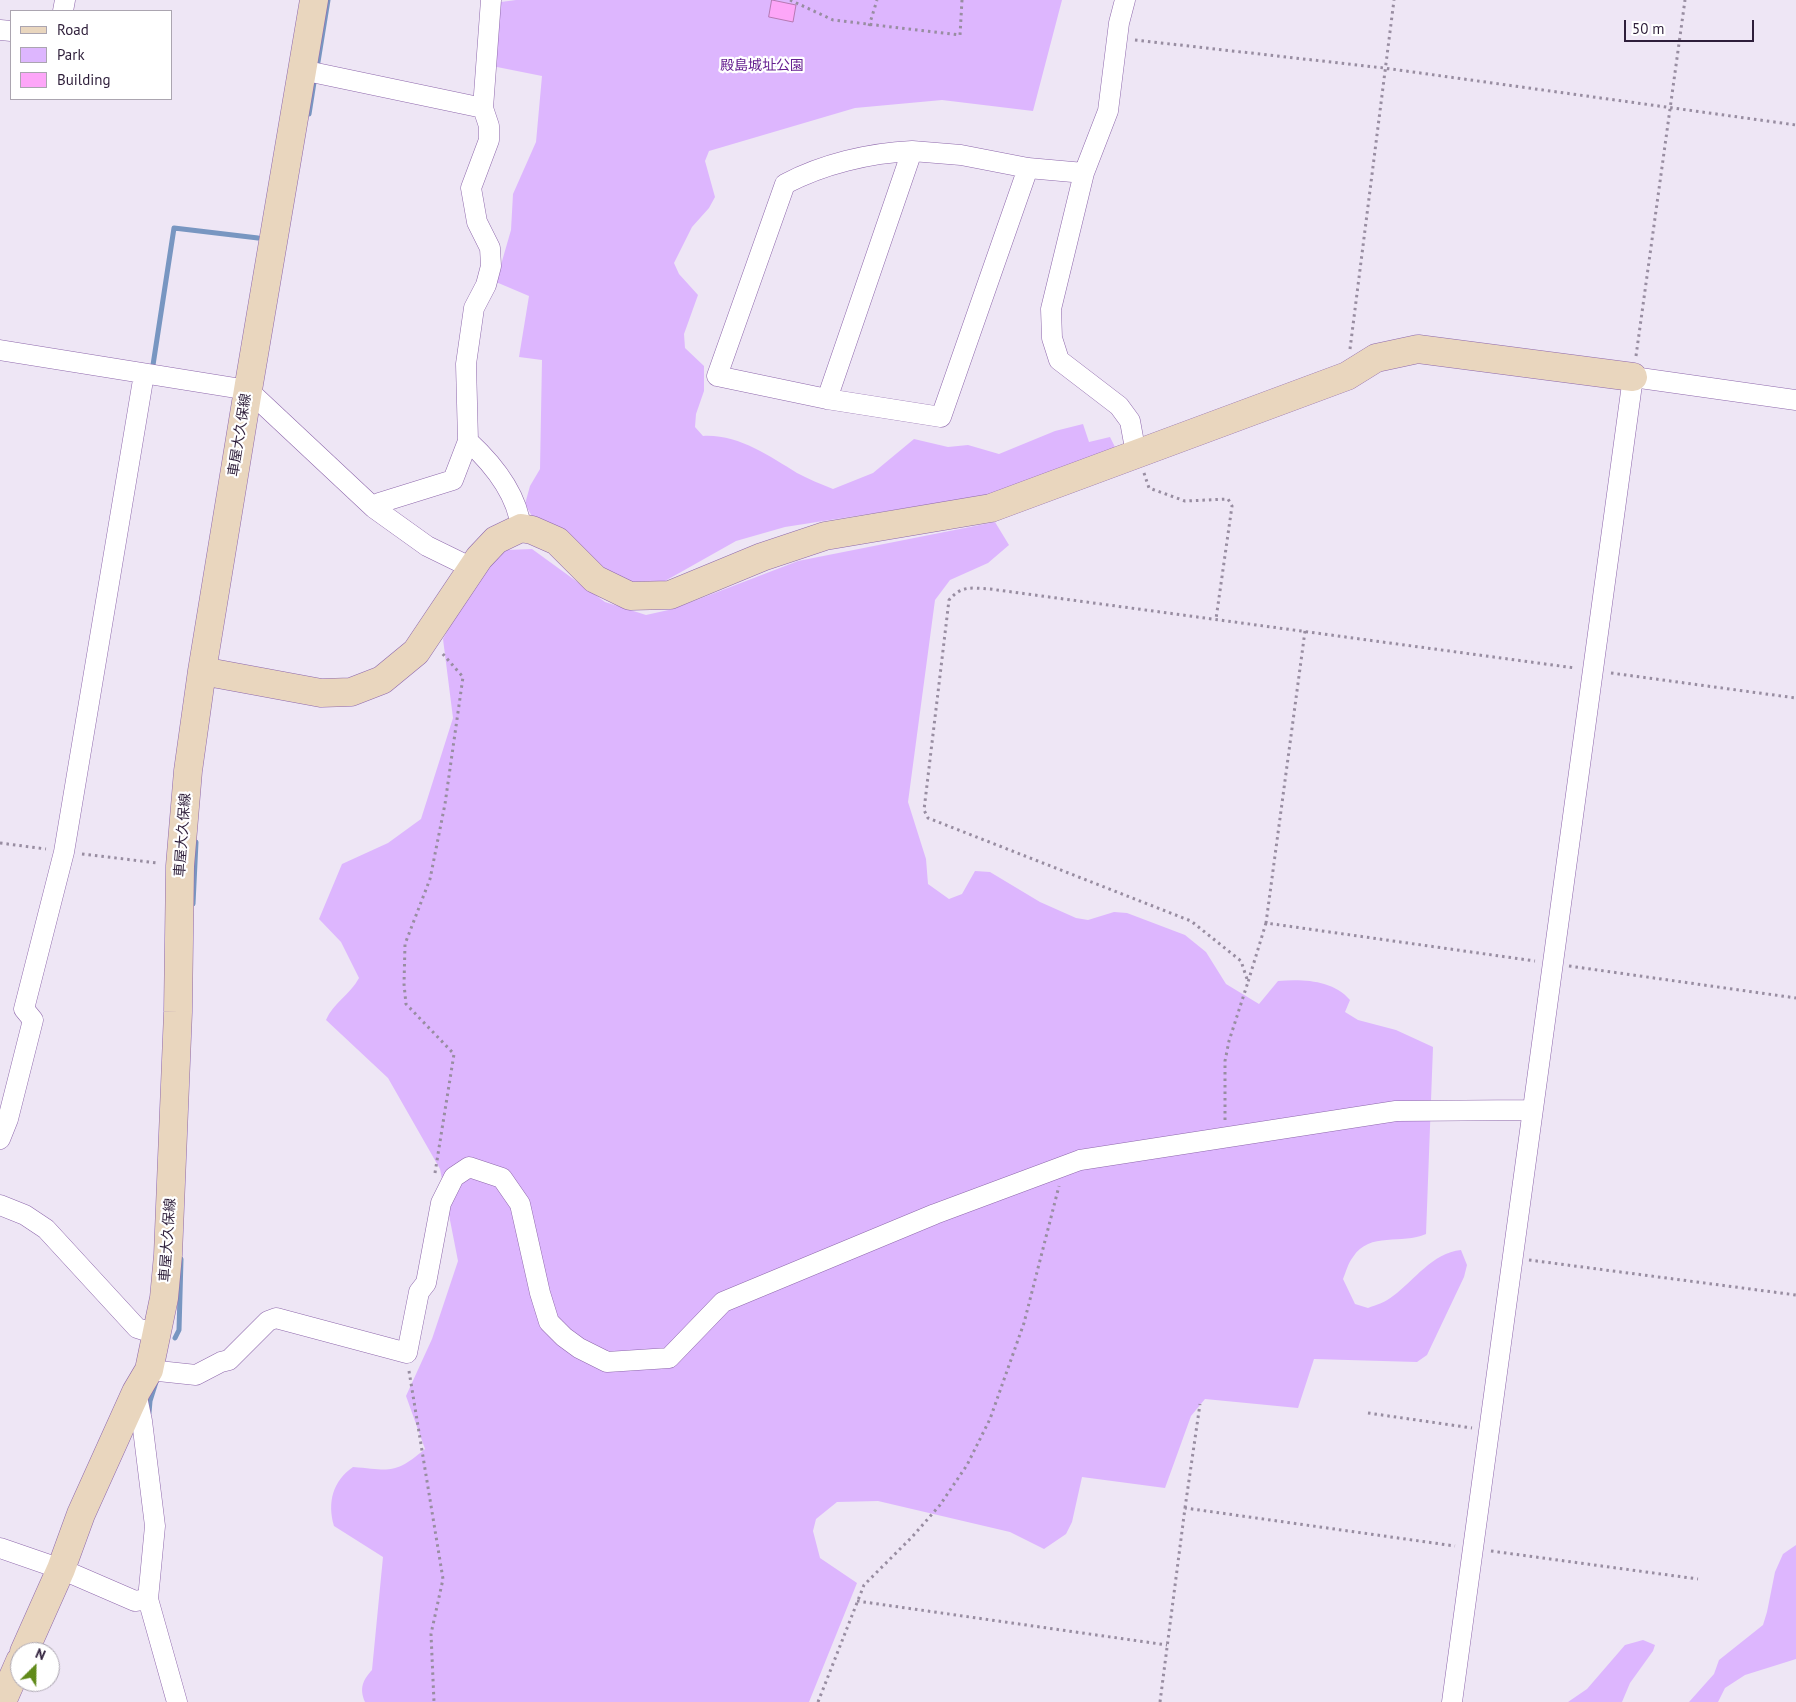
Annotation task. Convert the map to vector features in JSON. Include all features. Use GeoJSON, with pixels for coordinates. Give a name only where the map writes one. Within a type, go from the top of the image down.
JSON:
{"type":"FeatureCollection","features":[{"type":"Feature","properties":{"kind":"main road","name":"車屋大久保線"},"geometry":{"type":"LineString","coordinates":[[29,1642],[61,1570],[81,1514],[143,1381],[164,1298],[168,1255],[178,1012],[180,866],[188,771],[202,671],[248,390],[312,72],[314,0]]}},
{"type":"Feature","properties":{"kind":"main road"},"geometry":{"type":"LineString","coordinates":[[202,671],[321,693],[351,692],[382,680],[416,652],[472,568],[496,540],[522,528],[532,530],[557,541],[595,578],[630,596],[670,595],[762,557],[825,536],[991,508],[1347,376],[1376,358],[1418,349],[1633,377]]}},
{"type":"Feature","properties":{"kind":"main road"},"geometry":{"type":"LineString","coordinates":[[2,1702],[10,1684]]}},
{"type":"Feature","properties":{"kind":"street"},"geometry":{"type":"LineString","coordinates":[[374,508],[379,503],[453,480],[468,441],[466,364],[474,308],[486,285],[491,266],[490,248],[477,222],[471,194],[473,180],[485,156],[489,140],[489,126],[483,108],[491,0]]}},
{"type":"Feature","properties":{"kind":"street"},"geometry":{"type":"LineString","coordinates":[[1125,0],[1119,23],[1108,111],[1084,173],[1051,309],[1052,338],[1059,360],[1119,406],[1130,422],[1136,454]]}},
{"type":"Feature","properties":{"kind":"street"},"geometry":{"type":"LineString","coordinates":[[312,72],[483,108]]}},
{"type":"Feature","properties":{"kind":"street"},"geometry":{"type":"LineString","coordinates":[[1028,168],[941,417],[827,399],[716,376],[785,184],[810,171],[887,152],[912,151],[961,155],[1028,168],[1084,173]]}},
{"type":"Feature","properties":{"kind":"street"},"geometry":{"type":"LineString","coordinates":[[827,399],[912,151]]}},
{"type":"Feature","properties":{"kind":"street"},"geometry":{"type":"LineString","coordinates":[[0,350],[248,390],[374,508],[427,546],[472,568]]}},
{"type":"Feature","properties":{"kind":"street"},"geometry":{"type":"LineString","coordinates":[[0,1139],[10,1110],[33,1020],[24,1009],[64,852],[144,374]]}},
{"type":"Feature","properties":{"kind":"street"},"geometry":{"type":"LineString","coordinates":[[1452,1702],[1490,1430],[1531,1110],[1595,670],[1633,377],[1796,400]]}},
{"type":"Feature","properties":{"kind":"street"},"geometry":{"type":"LineString","coordinates":[[468,441],[484,455],[505,484],[519,512],[522,528]]}},
{"type":"Feature","properties":{"kind":"street"},"geometry":{"type":"LineString","coordinates":[[177,1702],[148,1599],[155,1526],[142,1421],[143,1381],[196,1375],[229,1360],[268,1321],[276,1318],[406,1353],[419,1292],[426,1283],[441,1203],[454,1177],[469,1167],[502,1178],[520,1204],[540,1293],[549,1322],[579,1348],[607,1362],[669,1358],[723,1302],[935,1214],[1080,1160],[1396,1112],[1531,1110]]}},
{"type":"Feature","properties":{"kind":"street"},"geometry":{"type":"LineString","coordinates":[[0,1205],[25,1216],[46,1229],[137,1328],[156,1334]]}},
{"type":"Feature","properties":{"kind":"street"},"geometry":{"type":"LineString","coordinates":[[0,1548],[61,1570],[135,1601],[148,1599]]}},
{"type":"Feature","properties":{"kind":"path"},"geometry":{"type":"LineString","coordinates":[[790,0],[832,20],[869,26],[960,35],[962,0]]}},
{"type":"Feature","properties":{"kind":"path"},"geometry":{"type":"LineString","coordinates":[[869,26],[877,0]]}},
{"type":"Feature","properties":{"kind":"path"},"geometry":{"type":"LineString","coordinates":[[1347,376],[1394,0]]}},
{"type":"Feature","properties":{"kind":"path"},"geometry":{"type":"LineString","coordinates":[[1633,377],[1685,0]]}},
{"type":"Feature","properties":{"kind":"path"},"geometry":{"type":"LineString","coordinates":[[1119,35],[1139,41],[1384,68],[1796,125]]}},
{"type":"Feature","properties":{"kind":"path"},"geometry":{"type":"LineString","coordinates":[[1136,454],[1150,488],[1185,500],[1228,499],[1232,506],[1216,619]]}},
{"type":"Feature","properties":{"kind":"path"},"geometry":{"type":"LineString","coordinates":[[1248,982],[1241,961],[1191,921],[928,818],[924,810],[949,600],[957,591],[968,588],[990,589],[1796,698]]}},
{"type":"Feature","properties":{"kind":"path"},"geometry":{"type":"LineString","coordinates":[[1225,1138],[1225,1061],[1229,1041],[1266,923],[1305,631]]}},
{"type":"Feature","properties":{"kind":"path"},"geometry":{"type":"LineString","coordinates":[[426,636],[463,677],[445,804],[430,879],[406,944],[404,984],[406,1004],[454,1054],[434,1177]]}},
{"type":"Feature","properties":{"kind":"path"},"geometry":{"type":"LineString","coordinates":[[0,843],[180,866]]}},
{"type":"Feature","properties":{"kind":"path"},"geometry":{"type":"LineString","coordinates":[[1266,923],[1796,998]]}},
{"type":"Feature","properties":{"kind":"path"},"geometry":{"type":"LineString","coordinates":[[818,1702],[864,1585],[912,1537],[940,1505],[966,1465],[990,1419],[1024,1322],[1064,1166]]}},
{"type":"Feature","properties":{"kind":"path"},"geometry":{"type":"LineString","coordinates":[[1512,1258],[1796,1295]]}},
{"type":"Feature","properties":{"kind":"path"},"geometry":{"type":"LineString","coordinates":[[406,1353],[443,1579],[431,1634],[434,1702]]}},
{"type":"Feature","properties":{"kind":"path"},"geometry":{"type":"LineString","coordinates":[[1160,1702],[1200,1404]]}},
{"type":"Feature","properties":{"kind":"path"},"geometry":{"type":"LineString","coordinates":[[1368,1413],[1490,1430]]}},
{"type":"Feature","properties":{"kind":"path"},"geometry":{"type":"LineString","coordinates":[[1185,1508],[1698,1579]]}},
{"type":"Feature","properties":{"kind":"path"},"geometry":{"type":"LineString","coordinates":[[857,1601],[1167,1645]]}},
{"type":"Feature","properties":{"kind":"green space","name":"殿島城址公園"},"geometry":{"type":"Polygon","coordinates":[[[516,0],[1062,0],[1033,111],[942,100],[855,108],[709,151],[705,161],[715,197],[709,208],[692,227],[674,263],[679,274],[698,295],[684,334],[685,348],[704,366],[704,391],[696,414],[695,427],[703,436],[716,436],[741,442],[801,475],[833,489],[873,473],[914,439],[948,447],[968,445],[999,454],[1055,431],[1083,424],[1089,442],[1110,437],[1115,447],[1003,493],[785,527],[736,541],[665,581],[624,582],[533,518],[525,504],[530,486],[540,469],[542,360],[519,357],[529,296],[496,282],[511,230],[513,194],[536,142],[542,76],[492,66],[501,2],[516,0]]]}},
{"type":"Feature","properties":{"kind":"green space"},"geometry":{"type":"Polygon","coordinates":[[[995,522],[1009,545],[988,563],[950,580],[935,600],[908,802],[926,859],[928,884],[949,899],[962,894],[975,871],[990,872],[1040,902],[1076,918],[1088,920],[1114,912],[1127,913],[1185,935],[1206,952],[1226,984],[1259,1004],[1278,981],[1317,982],[1343,993],[1350,1000],[1345,1012],[1358,1020],[1396,1030],[1433,1047],[1426,1234],[1407,1239],[1377,1241],[1368,1244],[1360,1249],[1351,1259],[1343,1279],[1355,1304],[1368,1308],[1390,1298],[1424,1268],[1441,1256],[1461,1250],[1467,1265],[1464,1277],[1427,1355],[1417,1362],[1314,1359],[1298,1408],[1205,1399],[1191,1416],[1165,1488],[1082,1477],[1072,1522],[1066,1534],[1044,1549],[1010,1532],[878,1501],[837,1502],[816,1519],[813,1531],[820,1558],[857,1583],[809,1702],[365,1702],[362,1688],[366,1677],[372,1670],[383,1557],[334,1526],[331,1509],[333,1493],[336,1485],[353,1467],[392,1469],[406,1463],[425,1449],[406,1396],[432,1339],[458,1261],[440,1169],[388,1078],[326,1020],[359,978],[341,942],[319,919],[342,864],[388,843],[421,819],[453,718],[443,639],[483,565],[506,550],[532,549],[605,602],[646,615],[673,609],[798,561],[995,522]]]}},
{"type":"Feature","properties":{"kind":"green space"},"geometry":{"type":"Polygon","coordinates":[[[1796,1545],[1796,1659],[1745,1675],[1725,1688],[1718,1702],[1689,1702],[1714,1674],[1719,1660],[1763,1625],[1775,1572],[1783,1554],[1796,1545]]]}},
{"type":"Feature","properties":{"kind":"green space"},"geometry":{"type":"Polygon","coordinates":[[[1643,1640],[1655,1645],[1653,1651],[1630,1683],[1622,1702],[1568,1702],[1587,1689],[1625,1645],[1643,1640]]]}},
{"type":"Feature","properties":{"kind":"building"},"geometry":{"type":"Polygon","coordinates":[[[772,0],[796,5],[793,22],[769,17],[772,0]]]}},
{"type":"Feature","properties":{"kind":"waterway"},"geometry":{"type":"LineString","coordinates":[[317,68],[328,0]]}},
{"type":"Feature","properties":{"kind":"waterway"},"geometry":{"type":"LineString","coordinates":[[309,114],[315,76]]}},
{"type":"Feature","properties":{"kind":"waterway"},"geometry":{"type":"LineString","coordinates":[[153,365],[174,228],[258,238]]}},
{"type":"Feature","properties":{"kind":"waterway"},"geometry":{"type":"LineString","coordinates":[[193,904],[196,842]]}},
{"type":"Feature","properties":{"kind":"waterway"},"geometry":{"type":"LineString","coordinates":[[175,1338],[179,1330],[181,1259]]}},
{"type":"Feature","properties":{"kind":"waterway"},"geometry":{"type":"LineString","coordinates":[[149,1413],[150,1401],[156,1382]]}}]}
